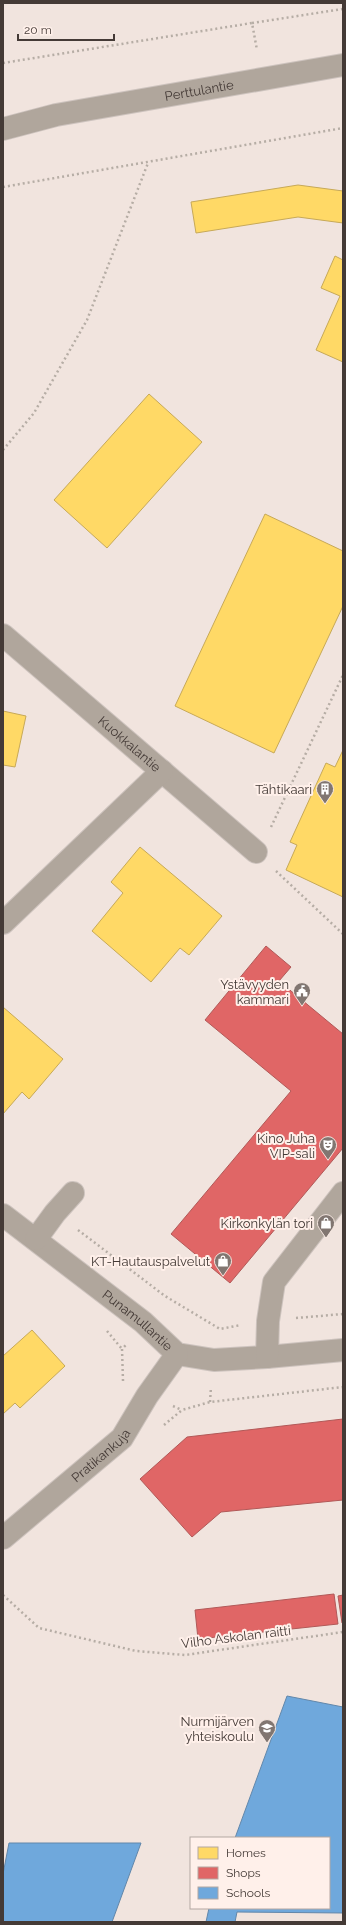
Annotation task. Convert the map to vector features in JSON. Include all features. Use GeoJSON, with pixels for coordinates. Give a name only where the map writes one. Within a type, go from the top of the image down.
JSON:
{"type":"FeatureCollection","features":[{"type":"Feature","properties":{"kind":"street","name":"Perttulantie"},"geometry":{"type":"LineString","coordinates":[[3,129],[56,115],[343,65]]}},
{"type":"Feature","properties":{"kind":"street","name":"Perttulantie"},"geometry":{"type":"LineString","coordinates":[[3,117],[56,115]]}},
{"type":"Feature","properties":{"kind":"street","name":"Kuokkalantie"},"geometry":{"type":"LineString","coordinates":[[3,635],[256,852]]}},
{"type":"Feature","properties":{"kind":"street"},"geometry":{"type":"LineString","coordinates":[[3,923],[162,771]]}},
{"type":"Feature","properties":{"kind":"street"},"geometry":{"type":"LineString","coordinates":[[36,1239],[55,1213],[73,1193]]}},
{"type":"Feature","properties":{"kind":"street"},"geometry":{"type":"LineString","coordinates":[[267,1357],[268,1321],[274,1282],[343,1193]]}},
{"type":"Feature","properties":{"kind":"street","name":"Punamullantie"},"geometry":{"type":"LineString","coordinates":[[3,1215],[143,1322],[177,1354],[214,1360],[343,1350]]}},
{"type":"Feature","properties":{"kind":"street","name":"Pratikankuja"},"geometry":{"type":"LineString","coordinates":[[3,1538],[122,1438],[147,1396],[177,1354]]}},
{"type":"Feature","properties":{"kind":"path"},"geometry":{"type":"LineString","coordinates":[[3,63],[343,9]]}},
{"type":"Feature","properties":{"kind":"path"},"geometry":{"type":"LineString","coordinates":[[252,23],[257,50]]}},
{"type":"Feature","properties":{"kind":"path"},"geometry":{"type":"LineString","coordinates":[[3,187],[343,128]]}},
{"type":"Feature","properties":{"kind":"path"},"geometry":{"type":"LineString","coordinates":[[3,450],[34,413],[87,320],[148,162]]}},
{"type":"Feature","properties":{"kind":"path"},"geometry":{"type":"LineString","coordinates":[[343,675],[267,836],[256,852],[343,934]]}},
{"type":"Feature","properties":{"kind":"path"},"geometry":{"type":"LineString","coordinates":[[55,1213],[165,1296],[220,1329],[268,1321],[343,1314]]}},
{"type":"Feature","properties":{"kind":"path"},"geometry":{"type":"LineString","coordinates":[[182,1410],[210,1402],[343,1387]]}},
{"type":"Feature","properties":{"kind":"path","name":"Vilho Askolan raitti"},"geometry":{"type":"LineString","coordinates":[[3,1595],[39,1628],[136,1651],[186,1655],[343,1632]]}},
{"type":"Feature","properties":{"kind":"building: Homes"},"geometry":{"type":"Polygon","coordinates":[[[298,185],[343,191],[343,223],[298,217],[196,233],[191,202],[298,185]]]}},
{"type":"Feature","properties":{"kind":"building: Homes"},"geometry":{"type":"Polygon","coordinates":[[[335,256],[343,260],[343,362],[316,350],[340,296],[321,288],[335,256]]]}},
{"type":"Feature","properties":{"kind":"building: Homes"},"geometry":{"type":"Polygon","coordinates":[[[149,394],[202,442],[107,548],[54,500],[149,394]]]}},
{"type":"Feature","properties":{"kind":"building: Homes"},"geometry":{"type":"Polygon","coordinates":[[[265,514],[343,551],[343,606],[274,753],[175,706],[265,514]]]}},
{"type":"Feature","properties":{"kind":"building: Homes"},"geometry":{"type":"Polygon","coordinates":[[[3,711],[26,716],[15,767],[3,765],[3,711]]]}},
{"type":"Feature","properties":{"kind":"building: Homes","name":"Tähtikaari"},"geometry":{"type":"Polygon","coordinates":[[[343,750],[343,897],[286,870],[297,845],[290,842],[326,763],[335,767],[343,750]]]}},
{"type":"Feature","properties":{"kind":"building: Homes"},"geometry":{"type":"Polygon","coordinates":[[[140,847],[222,916],[189,955],[180,948],[151,982],[92,931],[123,893],[111,882],[140,847]]]}},
{"type":"Feature","properties":{"kind":"building: Homes"},"geometry":{"type":"Polygon","coordinates":[[[3,1007],[63,1059],[29,1099],[22,1092],[3,1114],[3,1007]]]}},
{"type":"Feature","properties":{"kind":"building: Homes"},"geometry":{"type":"Polygon","coordinates":[[[32,1330],[65,1366],[20,1408],[15,1403],[3,1414],[3,1356],[32,1330]]]}},
{"type":"Feature","properties":{"kind":"building: Shops"},"geometry":{"type":"Polygon","coordinates":[[[266,946],[291,967],[279,981],[343,1034],[343,1148],[230,1283],[171,1234],[291,1091],[205,1020],[266,946]]]}},
{"type":"Feature","properties":{"kind":"building: Shops"},"geometry":{"type":"Polygon","coordinates":[[[343,1419],[343,1500],[221,1512],[192,1537],[140,1479],[187,1437],[343,1419]]]}},
{"type":"Feature","properties":{"kind":"building: Shops"},"geometry":{"type":"Polygon","coordinates":[[[334,1594],[338,1624],[198,1639],[195,1610],[334,1594]]]}},
{"type":"Feature","properties":{"kind":"building: Shops"},"geometry":{"type":"Polygon","coordinates":[[[343,1595],[343,1623],[342,1623],[338,1596],[343,1595]]]}},
{"type":"Feature","properties":{"kind":"building: Schools"},"geometry":{"type":"Polygon","coordinates":[[[287,1696],[343,1707],[343,1913],[237,1912],[235,1922],[206,1922],[209,1909],[330,1909],[330,1837],[235,1837],[287,1696]]]}},
{"type":"Feature","properties":{"kind":"building: Schools"},"geometry":{"type":"Polygon","coordinates":[[[9,1843],[141,1843],[112,1922],[3,1922],[3,1874],[9,1843]]]}},
{"type":"Feature","properties":{"kind":"place","name":"Tähtikaari"},"geometry":{"type":"Point","coordinates":[325,804]}},
{"type":"Feature","properties":{"kind":"place","name":"Ystävyyden kammari"},"geometry":{"type":"Point","coordinates":[302,1006]}},
{"type":"Feature","properties":{"kind":"place","name":"Kino Juha VIP-sali"},"geometry":{"type":"Point","coordinates":[328,1160]}},
{"type":"Feature","properties":{"kind":"place","name":"Kirkonkylän tori"},"geometry":{"type":"Point","coordinates":[326,1238]}},
{"type":"Feature","properties":{"kind":"place","name":"KT-Hautauspalvelut"},"geometry":{"type":"Point","coordinates":[223,1276]}},
{"type":"Feature","properties":{"kind":"place","name":"Nurmijärven yhteiskoulu"},"geometry":{"type":"Point","coordinates":[267,1743]}}]}
